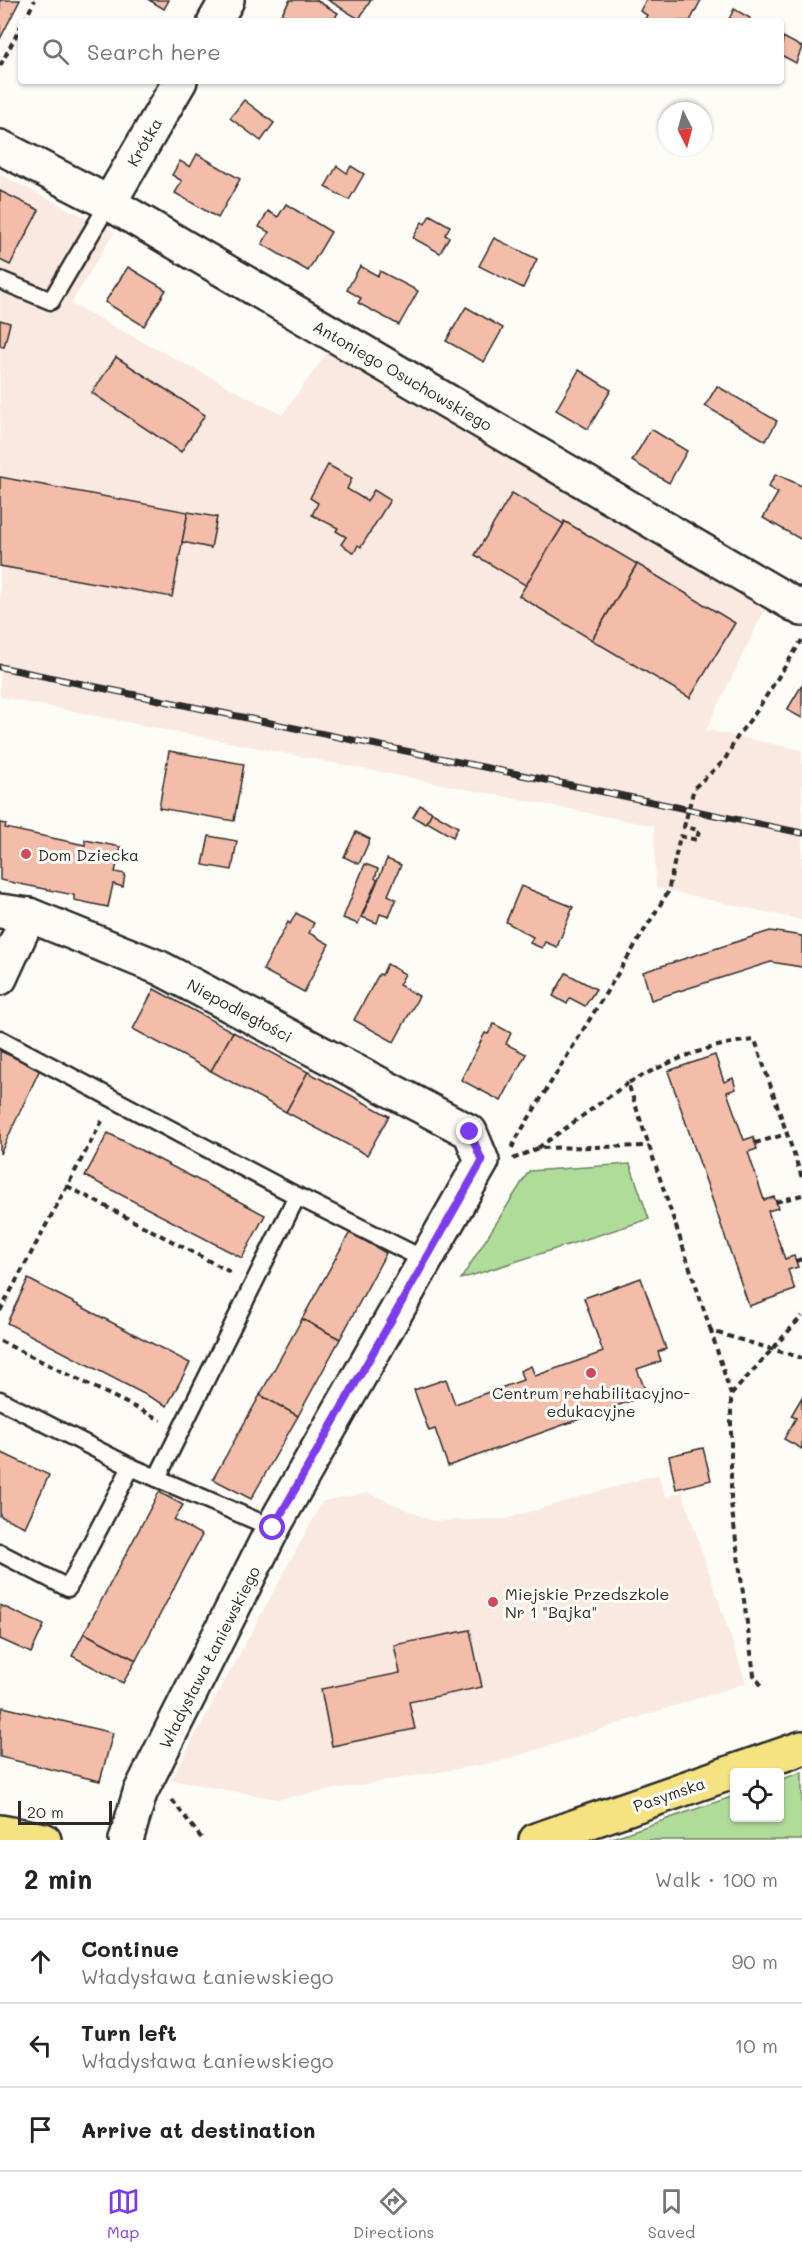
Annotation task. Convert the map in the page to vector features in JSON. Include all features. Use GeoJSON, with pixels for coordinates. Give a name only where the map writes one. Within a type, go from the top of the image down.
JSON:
{"type":"FeatureCollection","features":[{"type":"Feature","properties":{"kind":"main road","name":"Pasymska"},"geometry":{"type":"LineString","coordinates":[[536,1840],[802,1748]]}},
{"type":"Feature","properties":{"kind":"main road"},"geometry":{"type":"LineString","coordinates":[[0,1832],[44,1840]]}},
{"type":"Feature","properties":{"kind":"street"},"geometry":{"type":"LineString","coordinates":[[217,18],[227,0]]}},
{"type":"Feature","properties":{"kind":"street","name":"Krótka"},"geometry":{"type":"LineString","coordinates":[[109,203],[178,84]]}},
{"type":"Feature","properties":{"kind":"street","name":"Antoniego Osuchowskiego"},"geometry":{"type":"LineString","coordinates":[[0,147],[109,203],[802,609]]}},
{"type":"Feature","properties":{"kind":"street"},"geometry":{"type":"LineString","coordinates":[[0,978],[15,913]]}},
{"type":"Feature","properties":{"kind":"street","name":"Niepodległości"},"geometry":{"type":"LineString","coordinates":[[15,913],[160,968],[470,1132]]}},
{"type":"Feature","properties":{"kind":"street","name":"Władysława Łaniewskiego"},"geometry":{"type":"LineString","coordinates":[[126,1840],[140,1793],[273,1528],[482,1161],[470,1132]]}},
{"type":"Feature","properties":{"kind":"lane"},"geometry":{"type":"LineString","coordinates":[[0,280],[51,301],[109,203]]}},
{"type":"Feature","properties":{"kind":"lane"},"geometry":{"type":"LineString","coordinates":[[0,1039],[297,1196],[425,1260]]}},
{"type":"Feature","properties":{"kind":"lane"},"geometry":{"type":"LineString","coordinates":[[157,1478],[297,1196]]}},
{"type":"Feature","properties":{"kind":"lane"},"geometry":{"type":"LineString","coordinates":[[0,1400],[131,1467],[273,1528]]}},
{"type":"Feature","properties":{"kind":"lane"},"geometry":{"type":"LineString","coordinates":[[0,1553],[69,1588],[131,1467]]}},
{"type":"Feature","properties":{"kind":"path"},"geometry":{"type":"LineString","coordinates":[[26,18],[35,0]]}},
{"type":"Feature","properties":{"kind":"path"},"geometry":{"type":"LineString","coordinates":[[0,66],[18,32]]}},
{"type":"Feature","properties":{"kind":"path"},"geometry":{"type":"LineString","coordinates":[[508,1161],[516,1139],[668,892],[680,836],[697,840],[699,830],[684,826],[694,788],[724,761],[739,734],[756,712],[802,639]]}},
{"type":"Feature","properties":{"kind":"path"},"geometry":{"type":"LineString","coordinates":[[650,1146],[538,1148],[628,1083],[663,1065],[729,1042],[755,1040],[802,1178]]}},
{"type":"Feature","properties":{"kind":"path"},"geometry":{"type":"LineString","coordinates":[[628,1083],[731,1395],[731,1503],[754,1675],[761,1684]]}},
{"type":"Feature","properties":{"kind":"path"},"geometry":{"type":"LineString","coordinates":[[0,1311],[114,1099]]}},
{"type":"Feature","properties":{"kind":"path"},"geometry":{"type":"LineString","coordinates":[[755,1143],[787,1134]]}},
{"type":"Feature","properties":{"kind":"path"},"geometry":{"type":"LineString","coordinates":[[67,1186],[253,1284]]}},
{"type":"Feature","properties":{"kind":"path"},"geometry":{"type":"LineString","coordinates":[[776,1202],[802,1195]]}},
{"type":"Feature","properties":{"kind":"path"},"geometry":{"type":"LineString","coordinates":[[796,1261],[802,1259]]}},
{"type":"Feature","properties":{"kind":"path"},"geometry":{"type":"LineString","coordinates":[[731,1395],[802,1316]]}},
{"type":"Feature","properties":{"kind":"path"},"geometry":{"type":"LineString","coordinates":[[711,1331],[802,1358]]}},
{"type":"Feature","properties":{"kind":"path"},"geometry":{"type":"LineString","coordinates":[[0,1341],[181,1430]]}},
{"type":"Feature","properties":{"kind":"path"},"geometry":{"type":"LineString","coordinates":[[167,1793],[203,1840]]}},
{"type":"Feature","properties":{"kind":"shaded area"},"geometry":{"type":"Polygon","coordinates":[[[0,175],[114,232],[71,304],[282,415],[332,346],[769,601],[706,730],[802,750],[802,920],[656,888],[654,826],[0,697],[0,175]]]}},
{"type":"Feature","properties":{"kind":"shaded area","name":"Miejskie Przedszkole Nr 1 \"Bajka\""},"geometry":{"type":"Polygon","coordinates":[[[658,1474],[666,1497],[682,1492],[746,1683],[498,1762],[277,1799],[171,1780],[323,1501],[368,1493],[433,1521],[505,1519],[658,1474]]]}},
{"type":"Feature","properties":{"kind":"green space"},"geometry":{"type":"Polygon","coordinates":[[[630,1164],[649,1219],[461,1279],[529,1171],[630,1164]]]}},
{"type":"Feature","properties":{"kind":"green space"},"geometry":{"type":"Polygon","coordinates":[[[802,1772],[802,1840],[606,1840],[730,1797],[730,1822],[784,1822],[784,1779],[802,1772]]]}},
{"type":"Feature","properties":{"kind":"building"},"geometry":{"type":"Polygon","coordinates":[[[0,0],[20,0],[0,39],[0,0]]]}},
{"type":"Feature","properties":{"kind":"building"},"geometry":{"type":"Polygon","coordinates":[[[149,0],[169,0],[164,9],[149,0]]]}},
{"type":"Feature","properties":{"kind":"building"},"geometry":{"type":"Polygon","coordinates":[[[290,0],[316,0],[338,13],[335,18],[279,18],[290,0]]]}},
{"type":"Feature","properties":{"kind":"building"},"geometry":{"type":"Polygon","coordinates":[[[328,0],[371,0],[360,18],[328,0]]]}},
{"type":"Feature","properties":{"kind":"building"},"geometry":{"type":"Polygon","coordinates":[[[646,0],[701,0],[692,18],[646,18],[647,15],[640,11],[646,0]]]}},
{"type":"Feature","properties":{"kind":"building"},"geometry":{"type":"Polygon","coordinates":[[[734,9],[750,18],[730,18],[734,9]]]}},
{"type":"Feature","properties":{"kind":"building"},"geometry":{"type":"Polygon","coordinates":[[[784,38],[802,47],[796,63],[784,57],[784,38]]]}},
{"type":"Feature","properties":{"kind":"building"},"geometry":{"type":"Polygon","coordinates":[[[244,100],[274,123],[261,141],[230,118],[244,100]]]}},
{"type":"Feature","properties":{"kind":"building"},"geometry":{"type":"Polygon","coordinates":[[[197,154],[240,179],[218,218],[175,193],[182,181],[172,175],[180,161],[190,167],[197,154]]]}},
{"type":"Feature","properties":{"kind":"building"},"geometry":{"type":"Polygon","coordinates":[[[337,166],[347,173],[351,166],[364,174],[349,200],[325,187],[337,166]]]}},
{"type":"Feature","properties":{"kind":"building"},"geometry":{"type":"Polygon","coordinates":[[[0,191],[39,210],[10,265],[0,260],[0,191]]]}},
{"type":"Feature","properties":{"kind":"building"},"geometry":{"type":"Polygon","coordinates":[[[286,204],[331,232],[308,271],[262,244],[269,232],[259,227],[268,211],[278,217],[286,204]]]}},
{"type":"Feature","properties":{"kind":"building"},"geometry":{"type":"Polygon","coordinates":[[[430,215],[450,226],[445,235],[449,237],[440,253],[413,238],[422,222],[425,224],[430,215]]]}},
{"type":"Feature","properties":{"kind":"building"},"geometry":{"type":"Polygon","coordinates":[[[494,238],[537,259],[523,288],[479,266],[494,238]]]}},
{"type":"Feature","properties":{"kind":"building"},"geometry":{"type":"Polygon","coordinates":[[[360,266],[378,276],[380,271],[418,291],[399,325],[358,303],[361,298],[347,290],[360,266]]]}},
{"type":"Feature","properties":{"kind":"building"},"geometry":{"type":"Polygon","coordinates":[[[128,267],[166,290],[144,326],[105,302],[128,267]]]}},
{"type":"Feature","properties":{"kind":"building"},"geometry":{"type":"Polygon","coordinates":[[[466,307],[503,328],[484,362],[446,341],[466,307]]]}},
{"type":"Feature","properties":{"kind":"building"},"geometry":{"type":"Polygon","coordinates":[[[0,320],[10,323],[4,347],[0,346],[0,320]]]}},
{"type":"Feature","properties":{"kind":"building"},"geometry":{"type":"Polygon","coordinates":[[[116,357],[205,415],[181,452],[92,393],[116,357]]]}},
{"type":"Feature","properties":{"kind":"building"},"geometry":{"type":"Polygon","coordinates":[[[579,370],[611,390],[588,429],[556,410],[579,370]]]}},
{"type":"Feature","properties":{"kind":"building"},"geometry":{"type":"Polygon","coordinates":[[[717,386],[777,421],[766,441],[705,406],[717,386]]]}},
{"type":"Feature","properties":{"kind":"building"},"geometry":{"type":"Polygon","coordinates":[[[651,429],[687,451],[669,483],[632,461],[651,429]]]}},
{"type":"Feature","properties":{"kind":"building"},"geometry":{"type":"Polygon","coordinates":[[[328,465],[352,478],[347,489],[367,501],[374,490],[390,500],[361,547],[358,545],[354,553],[341,544],[346,537],[336,531],[338,528],[312,515],[318,503],[310,498],[328,465]]]}},
{"type":"Feature","properties":{"kind":"building"},"geometry":{"type":"Polygon","coordinates":[[[776,474],[802,486],[802,540],[763,518],[778,493],[768,487],[776,474]]]}},
{"type":"Feature","properties":{"kind":"building"},"geometry":{"type":"Polygon","coordinates":[[[0,477],[188,512],[172,597],[0,566],[0,477]]]}},
{"type":"Feature","properties":{"kind":"building"},"geometry":{"type":"Polygon","coordinates":[[[512,493],[564,524],[527,586],[475,555],[512,493]]]}},
{"type":"Feature","properties":{"kind":"building"},"geometry":{"type":"Polygon","coordinates":[[[188,512],[217,517],[211,548],[182,542],[188,512]]]}},
{"type":"Feature","properties":{"kind":"building"},"geometry":{"type":"Polygon","coordinates":[[[564,521],[637,564],[592,640],[519,596],[564,521]]]}},
{"type":"Feature","properties":{"kind":"building"},"geometry":{"type":"Polygon","coordinates":[[[637,564],[735,623],[690,698],[592,640],[637,564]]]}},
{"type":"Feature","properties":{"kind":"building"},"geometry":{"type":"Polygon","coordinates":[[[802,685],[802,718],[787,710],[802,685]]]}},
{"type":"Feature","properties":{"kind":"building"},"geometry":{"type":"Polygon","coordinates":[[[169,751],[244,764],[234,821],[159,808],[169,751]]]}},
{"type":"Feature","properties":{"kind":"building"},"geometry":{"type":"Polygon","coordinates":[[[420,805],[432,812],[426,824],[413,817],[420,805]]]}},
{"type":"Feature","properties":{"kind":"building"},"geometry":{"type":"Polygon","coordinates":[[[432,812],[458,827],[453,837],[427,822],[432,812]]]}},
{"type":"Feature","properties":{"kind":"building"},"geometry":{"type":"Polygon","coordinates":[[[0,823],[6,824],[5,828],[85,845],[85,840],[121,847],[115,872],[125,874],[123,887],[113,884],[108,907],[74,900],[74,895],[0,880],[0,823]]]}},
{"type":"Feature","properties":{"kind":"building"},"geometry":{"type":"Polygon","coordinates":[[[356,832],[370,839],[359,864],[344,857],[356,832]]]}},
{"type":"Feature","properties":{"kind":"building"},"geometry":{"type":"Polygon","coordinates":[[[209,836],[237,841],[232,870],[203,865],[209,836]]]}},
{"type":"Feature","properties":{"kind":"building"},"geometry":{"type":"Polygon","coordinates":[[[387,859],[401,865],[388,895],[396,899],[389,917],[380,914],[377,923],[362,917],[387,859]]]}},
{"type":"Feature","properties":{"kind":"building"},"geometry":{"type":"Polygon","coordinates":[[[365,864],[378,869],[375,878],[377,880],[358,924],[343,918],[365,864]]]}},
{"type":"Feature","properties":{"kind":"building"},"geometry":{"type":"Polygon","coordinates":[[[521,886],[573,907],[557,947],[545,942],[542,948],[530,943],[533,937],[506,922],[521,886]]]}},
{"type":"Feature","properties":{"kind":"building"},"geometry":{"type":"Polygon","coordinates":[[[296,913],[314,923],[309,933],[329,944],[304,992],[263,970],[288,922],[290,924],[296,913]]]}},
{"type":"Feature","properties":{"kind":"building"},"geometry":{"type":"Polygon","coordinates":[[[770,931],[802,936],[802,967],[771,962],[651,1000],[643,972],[770,931]]]}},
{"type":"Feature","properties":{"kind":"building"},"geometry":{"type":"Polygon","coordinates":[[[387,964],[405,974],[399,985],[419,996],[394,1042],[354,1020],[379,974],[382,975],[387,964]]]}},
{"type":"Feature","properties":{"kind":"building"},"geometry":{"type":"Polygon","coordinates":[[[566,973],[596,989],[585,1006],[570,998],[567,1004],[553,996],[566,973]]]}},
{"type":"Feature","properties":{"kind":"building"},"geometry":{"type":"Polygon","coordinates":[[[154,989],[233,1032],[211,1071],[133,1029],[154,989]]]}},
{"type":"Feature","properties":{"kind":"building"},"geometry":{"type":"Polygon","coordinates":[[[494,1024],[511,1033],[506,1044],[526,1054],[501,1101],[461,1080],[485,1033],[488,1034],[494,1024]]]}},
{"type":"Feature","properties":{"kind":"building"},"geometry":{"type":"Polygon","coordinates":[[[233,1032],[308,1072],[286,1112],[211,1071],[233,1032]]]}},
{"type":"Feature","properties":{"kind":"building"},"geometry":{"type":"Polygon","coordinates":[[[0,1051],[40,1069],[0,1154],[0,1051]]]}},
{"type":"Feature","properties":{"kind":"building"},"geometry":{"type":"Polygon","coordinates":[[[715,1055],[724,1082],[733,1078],[736,1089],[727,1092],[744,1140],[753,1137],[757,1149],[748,1152],[764,1200],[774,1197],[776,1202],[778,1208],[768,1211],[785,1259],[794,1256],[798,1267],[788,1270],[795,1290],[749,1306],[668,1071],[715,1055]]]}},
{"type":"Feature","properties":{"kind":"building"},"geometry":{"type":"Polygon","coordinates":[[[308,1072],[389,1116],[367,1155],[286,1112],[308,1072]]]}},
{"type":"Feature","properties":{"kind":"building"},"geometry":{"type":"Polygon","coordinates":[[[108,1133],[265,1215],[242,1258],[85,1176],[108,1133]]]}},
{"type":"Feature","properties":{"kind":"building"},"geometry":{"type":"Polygon","coordinates":[[[350,1232],[386,1253],[340,1339],[302,1319],[350,1232]]]}},
{"type":"Feature","properties":{"kind":"building","name":"Centrum rehabilitacyjno- edukacyjne"},"geometry":{"type":"Polygon","coordinates":[[[641,1278],[666,1349],[658,1352],[661,1361],[637,1369],[647,1395],[448,1466],[435,1429],[429,1431],[414,1390],[446,1379],[455,1404],[523,1380],[520,1371],[531,1366],[535,1376],[603,1352],[584,1298],[641,1278]]]}},
{"type":"Feature","properties":{"kind":"building"},"geometry":{"type":"Polygon","coordinates":[[[28,1279],[190,1363],[167,1406],[7,1323],[28,1279]]]}},
{"type":"Feature","properties":{"kind":"building"},"geometry":{"type":"Polygon","coordinates":[[[302,1319],[340,1339],[298,1416],[260,1395],[302,1319]]]}},
{"type":"Feature","properties":{"kind":"building"},"geometry":{"type":"Polygon","coordinates":[[[260,1395],[298,1416],[251,1499],[213,1479],[260,1395]]]}},
{"type":"Feature","properties":{"kind":"building"},"geometry":{"type":"Polygon","coordinates":[[[802,1397],[802,1449],[784,1439],[796,1418],[791,1416],[802,1397]]]}},
{"type":"Feature","properties":{"kind":"building"},"geometry":{"type":"Polygon","coordinates":[[[703,1448],[711,1480],[676,1489],[669,1456],[703,1448]]]}},
{"type":"Feature","properties":{"kind":"building"},"geometry":{"type":"Polygon","coordinates":[[[0,1452],[49,1475],[25,1527],[0,1516],[0,1452]]]}},
{"type":"Feature","properties":{"kind":"building"},"geometry":{"type":"Polygon","coordinates":[[[159,1492],[183,1505],[174,1520],[202,1535],[136,1660],[84,1633],[159,1492]]]}},
{"type":"Feature","properties":{"kind":"building"},"geometry":{"type":"Polygon","coordinates":[[[0,1605],[44,1625],[31,1653],[0,1639],[0,1605]]]}},
{"type":"Feature","properties":{"kind":"building"},"geometry":{"type":"Polygon","coordinates":[[[470,1630],[482,1687],[409,1702],[415,1729],[332,1746],[321,1689],[400,1673],[394,1645],[470,1630]]]}},
{"type":"Feature","properties":{"kind":"building"},"geometry":{"type":"Polygon","coordinates":[[[84,1633],[136,1660],[123,1683],[72,1656],[84,1633]]]}},
{"type":"Feature","properties":{"kind":"building"},"geometry":{"type":"Polygon","coordinates":[[[3,1707],[113,1733],[100,1781],[0,1757],[0,1720],[3,1707]]]}},
{"type":"Feature","properties":{"kind":"railway"},"geometry":{"type":"LineString","coordinates":[[0,667],[802,833]]}},
{"type":"Feature","properties":{"kind":"place","name":"Dom Dziecka"},"geometry":{"type":"Point","coordinates":[26,854]}},
{"type":"Feature","properties":{"kind":"place","name":"Centrum rehabilitacyjno- edukacyjne"},"geometry":{"type":"Point","coordinates":[591,1373]}},
{"type":"Feature","properties":{"kind":"place","name":"Miejskie Przedszkole Nr 1 \"Bajka\""},"geometry":{"type":"Point","coordinates":[493,1602]}},
{"type":"Feature","properties":{"kind":"route"},"geometry":{"type":"LineString","coordinates":[[273,1528],[482,1161],[470,1132]]}}]}
